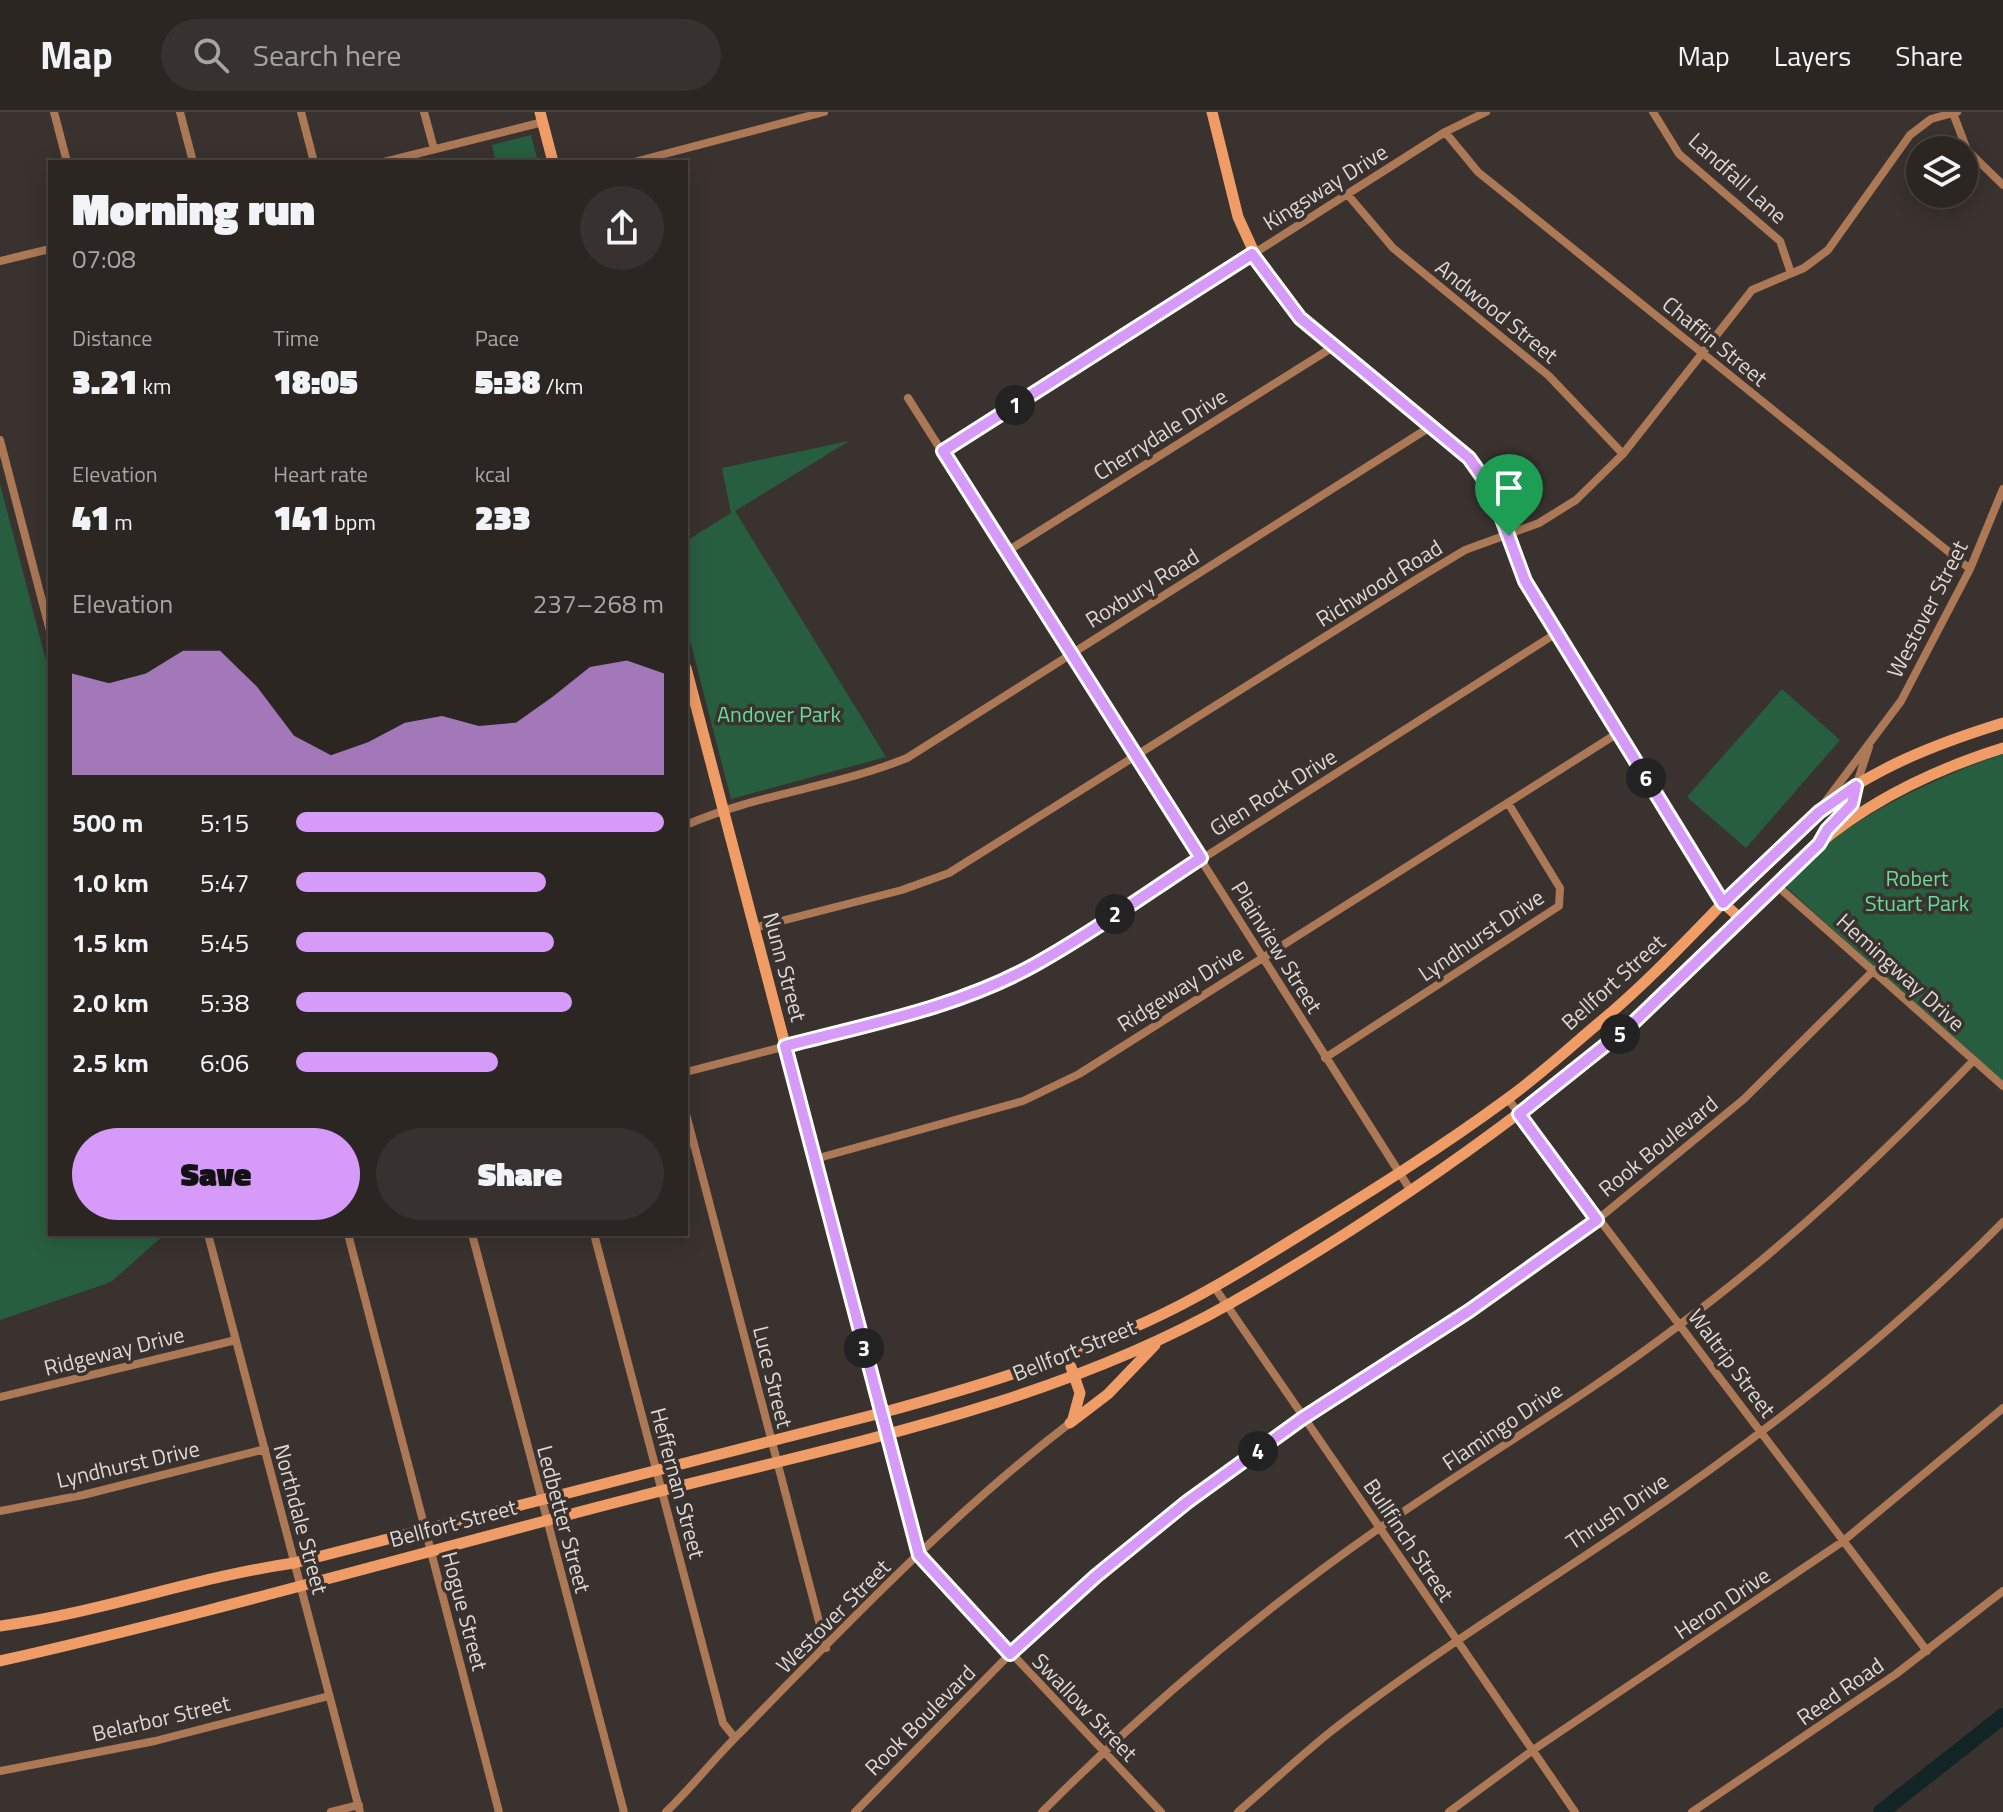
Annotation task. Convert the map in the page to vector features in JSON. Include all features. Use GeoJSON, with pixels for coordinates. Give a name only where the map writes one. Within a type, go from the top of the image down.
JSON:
{"type":"FeatureCollection","features":[{"type":"Feature","properties":{"kind":"main road"},"geometry":{"type":"LineString","coordinates":[[1212,112],[1238,217],[1252,254],[1279,294],[1333,347],[1469,458],[1491,489],[1525,581],[1555,634],[1723,903],[1740,918]]}},
{"type":"Feature","properties":{"kind":"main road"},"geometry":{"type":"LineString","coordinates":[[542,117],[553,160]]}},
{"type":"Feature","properties":{"kind":"main road","name":"Nunn Street"},"geometry":{"type":"LineString","coordinates":[[688,676],[887,1433]]}},
{"type":"Feature","properties":{"kind":"main road","name":"Bellfort Street"},"geometry":{"type":"LineString","coordinates":[[0,1626],[294,1563],[425,1530],[881,1413],[972,1388],[1067,1355],[1215,1288],[1399,1174],[1508,1099],[1620,1005],[1672,958],[1723,903],[1819,812],[1856,786],[1910,757],[2003,723]]}},
{"type":"Feature","properties":{"kind":"main road","name":"Bellfort Street"},"geometry":{"type":"LineString","coordinates":[[0,1661],[101,1639],[430,1550],[974,1410],[1074,1373],[1168,1333],[1225,1306],[1411,1191],[1519,1114],[1633,1023],[1819,844],[1901,789],[2003,748]]}},
{"type":"Feature","properties":{"kind":"main road"},"geometry":{"type":"LineString","coordinates":[[1819,844],[1827,830],[1852,804],[1856,786]]}},
{"type":"Feature","properties":{"kind":"main road"},"geometry":{"type":"LineString","coordinates":[[1620,1005],[1633,1023]]}},
{"type":"Feature","properties":{"kind":"main road"},"geometry":{"type":"LineString","coordinates":[[1070,1423],[1096,1404],[1168,1333]]}},
{"type":"Feature","properties":{"kind":"main road"},"geometry":{"type":"LineString","coordinates":[[1067,1355],[1080,1393],[1078,1410],[1070,1423]]}},
{"type":"Feature","properties":{"kind":"main road"},"geometry":{"type":"LineString","coordinates":[[1080,1393],[1096,1404]]}},
{"type":"Feature","properties":{"kind":"street"},"geometry":{"type":"LineString","coordinates":[[54,112],[66,160]]}},
{"type":"Feature","properties":{"kind":"street"},"geometry":{"type":"LineString","coordinates":[[180,112],[192,160]]}},
{"type":"Feature","properties":{"kind":"street"},"geometry":{"type":"LineString","coordinates":[[301,112],[313,160]]}},
{"type":"Feature","properties":{"kind":"street"},"geometry":{"type":"LineString","coordinates":[[424,112],[434,149]]}},
{"type":"Feature","properties":{"kind":"street"},"geometry":{"type":"LineString","coordinates":[[641,160],[824,112]]}},
{"type":"Feature","properties":{"kind":"street","name":"Kingsway Drive"},"geometry":{"type":"LineString","coordinates":[[943,451],[1445,132],[1486,112]]}},
{"type":"Feature","properties":{"kind":"street","name":"Landfall Lane"},"geometry":{"type":"LineString","coordinates":[[1653,112],[1679,154],[1780,241],[1791,273]]}},
{"type":"Feature","properties":{"kind":"street"},"geometry":{"type":"LineString","coordinates":[[1955,112],[1967,150],[2003,185]]}},
{"type":"Feature","properties":{"kind":"street","name":"Richwood Road"},"geometry":{"type":"LineString","coordinates":[[754,928],[902,890],[949,873],[1465,550],[1509,536],[1576,500],[1623,454],[1752,290],[1815,261],[1833,244],[1910,135],[1931,119],[1955,112]]}},
{"type":"Feature","properties":{"kind":"street"},"geometry":{"type":"LineString","coordinates":[[392,160],[542,117]]}},
{"type":"Feature","properties":{"kind":"street","name":"Chaffin Street"},"geometry":{"type":"LineString","coordinates":[[1445,132],[1478,172],[1970,569]]}},
{"type":"Feature","properties":{"kind":"street","name":"Andwood Street"},"geometry":{"type":"LineString","coordinates":[[1348,195],[1393,248],[1549,376],[1623,454]]}},
{"type":"Feature","properties":{"kind":"street"},"geometry":{"type":"LineString","coordinates":[[0,261],[48,249]]}},
{"type":"Feature","properties":{"kind":"street","name":"Cherrydale Drive"},"geometry":{"type":"LineString","coordinates":[[1006,552],[1333,347]]}},
{"type":"Feature","properties":{"kind":"street","name":"Plainview Street"},"geometry":{"type":"LineString","coordinates":[[908,398],[1411,1191]]}},
{"type":"Feature","properties":{"kind":"street","name":"Roxbury Road"},"geometry":{"type":"LineString","coordinates":[[688,824],[868,774],[907,758],[1430,427]]}},
{"type":"Feature","properties":{"kind":"street"},"geometry":{"type":"LineString","coordinates":[[0,440],[48,623]]}},
{"type":"Feature","properties":{"kind":"street","name":"Westover Street"},"geometry":{"type":"LineString","coordinates":[[1819,812],[1901,701],[1970,569],[2003,489]]}},
{"type":"Feature","properties":{"kind":"street","name":"Glen Rock Drive"},"geometry":{"type":"LineString","coordinates":[[688,1071],[922,1011],[985,988],[1035,965],[1555,634]]}},
{"type":"Feature","properties":{"kind":"street","name":"Ridgeway Drive"},"geometry":{"type":"LineString","coordinates":[[815,1159],[1023,1101],[1079,1074],[1618,733]]}},
{"type":"Feature","properties":{"kind":"street","name":"Westover Street"},"geometry":{"type":"LineString","coordinates":[[1856,786],[1872,739]]}},
{"type":"Feature","properties":{"kind":"street","name":"Lyndhurst Drive"},"geometry":{"type":"LineString","coordinates":[[1325,1058],[1559,906],[1560,888],[1508,803]]}},
{"type":"Feature","properties":{"kind":"street","name":"Hemingway Drive"},"geometry":{"type":"LineString","coordinates":[[1775,884],[2003,1086]]}},
{"type":"Feature","properties":{"kind":"street","name":"Rook Boulevard"},"geometry":{"type":"LineString","coordinates":[[855,1812],[1010,1654],[1138,1540],[1303,1418],[1469,1311],[1597,1220],[1744,1099],[1874,970]]}},
{"type":"Feature","properties":{"kind":"street","name":"Flamingo Drive"},"geometry":{"type":"LineString","coordinates":[[1042,1812],[1103,1751],[1236,1637],[1379,1528],[1679,1326],[1847,1187],[1974,1060]]}},
{"type":"Feature","properties":{"kind":"street","name":"Waltrip Street"},"geometry":{"type":"LineString","coordinates":[[1508,1099],[1927,1651]]}},
{"type":"Feature","properties":{"kind":"street","name":"Luce Street"},"geometry":{"type":"LineString","coordinates":[[688,1122],[826,1648]]}},
{"type":"Feature","properties":{"kind":"street","name":"Thrush Drive"},"geometry":{"type":"LineString","coordinates":[[1238,1812],[1328,1734],[1455,1640],[1614,1537],[1761,1433],[1915,1305],[2003,1222]]}},
{"type":"Feature","properties":{"kind":"street","name":"Northdale Street"},"geometry":{"type":"LineString","coordinates":[[209,1236],[360,1808]]}},
{"type":"Feature","properties":{"kind":"street","name":"Hogue Street"},"geometry":{"type":"LineString","coordinates":[[349,1236],[499,1812]]}},
{"type":"Feature","properties":{"kind":"street","name":"Ledbetter Street"},"geometry":{"type":"LineString","coordinates":[[473,1236],[624,1812]]}},
{"type":"Feature","properties":{"kind":"street","name":"Heffernan Street"},"geometry":{"type":"LineString","coordinates":[[595,1236],[723,1723],[735,1738]]}},
{"type":"Feature","properties":{"kind":"street","name":"Bullfinch Street"},"geometry":{"type":"LineString","coordinates":[[1215,1288],[1575,1812]]}},
{"type":"Feature","properties":{"kind":"street","name":"Ridgeway Drive"},"geometry":{"type":"LineString","coordinates":[[0,1397],[236,1340]]}},
{"type":"Feature","properties":{"kind":"street","name":"Heron Drive"},"geometry":{"type":"LineString","coordinates":[[1449,1812],[1533,1750],[1842,1542],[2003,1408]]}},
{"type":"Feature","properties":{"kind":"street","name":"Westover Street"},"geometry":{"type":"LineString","coordinates":[[670,1810],[735,1738],[919,1555],[1031,1452],[1070,1423]]}},
{"type":"Feature","properties":{"kind":"street","name":"Nunn Street"},"geometry":{"type":"LineString","coordinates":[[887,1433],[919,1555]]}},
{"type":"Feature","properties":{"kind":"street","name":"Lyndhurst Drive"},"geometry":{"type":"LineString","coordinates":[[0,1511],[83,1495],[265,1449]]}},
{"type":"Feature","properties":{"kind":"street","name":"Swallow Street"},"geometry":{"type":"LineString","coordinates":[[919,1555],[1161,1812]]}},
{"type":"Feature","properties":{"kind":"street","name":"Reed Road"},"geometry":{"type":"LineString","coordinates":[[1692,1812],[1765,1765],[1927,1651],[2003,1591]]}},
{"type":"Feature","properties":{"kind":"street","name":"Belarbor Street"},"geometry":{"type":"LineString","coordinates":[[0,1771],[155,1741],[329,1696]]}},
{"type":"Feature","properties":{"kind":"street"},"geometry":{"type":"LineString","coordinates":[[331,1812],[360,1808]]}},
{"type":"Feature","properties":{"kind":"green space"},"geometry":{"type":"Polygon","coordinates":[[[531,135],[537,160],[496,160],[492,145],[531,135]]]}},
{"type":"Feature","properties":{"kind":"green space","name":"Andover Park"},"geometry":{"type":"Polygon","coordinates":[[[849,441],[735,511],[886,757],[731,799],[688,633],[688,540],[731,513],[722,468],[849,441]]]}},
{"type":"Feature","properties":{"kind":"green space"},"geometry":{"type":"Polygon","coordinates":[[[0,484],[48,668],[48,1236],[163,1236],[111,1282],[0,1320],[0,484]]]}},
{"type":"Feature","properties":{"kind":"green space"},"geometry":{"type":"Polygon","coordinates":[[[1782,689],[1840,740],[1746,848],[1687,797],[1782,689]]]}},
{"type":"Feature","properties":{"kind":"green space","name":"Robert Stuart Park"},"geometry":{"type":"Polygon","coordinates":[[[2003,754],[2003,1084],[1784,885],[1828,843],[1884,806],[1946,776],[2003,754]]]}},
{"type":"Feature","properties":{"kind":"waterway"},"geometry":{"type":"LineString","coordinates":[[1881,1812],[2003,1716]]}},
{"type":"Feature","properties":{"kind":"route"},"geometry":{"type":"LineString","coordinates":[[1252,254],[1300,318],[1469,458],[1491,489],[1509,536],[1525,581],[1555,634],[1723,903],[1819,812],[1856,786],[1852,804],[1827,830],[1819,844],[1633,1023],[1519,1114],[1597,1220],[1469,1311],[1303,1418],[1187,1502],[1096,1576],[1010,1654],[919,1555],[785,1046],[922,1011],[985,988],[1035,965],[1201,858],[943,451],[1252,254]]}}]}
